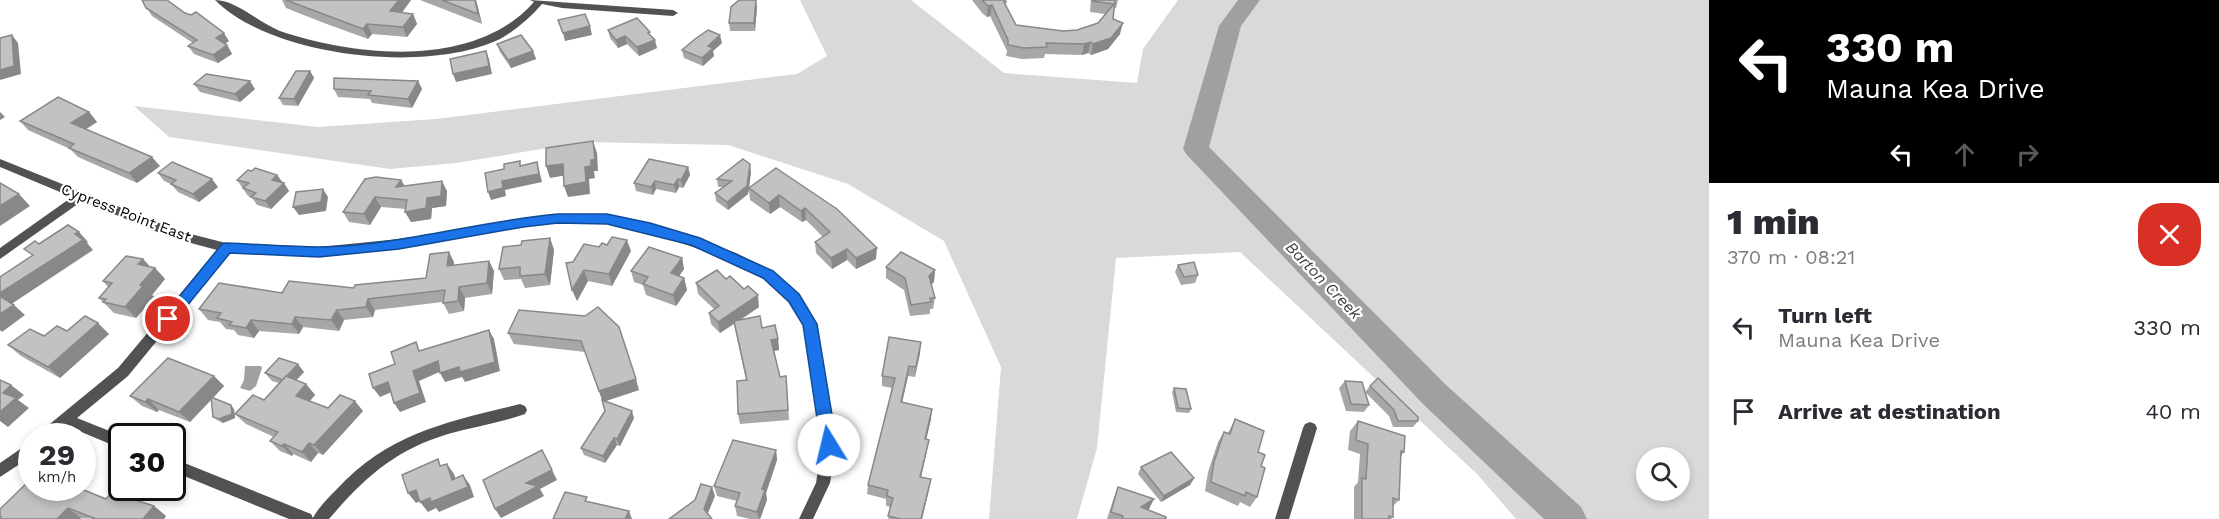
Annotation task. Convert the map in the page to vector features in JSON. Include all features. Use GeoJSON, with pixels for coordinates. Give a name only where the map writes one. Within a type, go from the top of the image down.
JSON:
{"type":"FeatureCollection","features":[{"type":"Feature","properties":{"kind":"street"},"geometry":{"type":"LineString","coordinates":[[220,0],[250,20],[275,32],[350,51],[390,56],[423,55],[485,40],[521,21],[538,1],[562,5],[673,13]]}},
{"type":"Feature","properties":{"kind":"street","name":"Cypress Point East"},"geometry":{"type":"LineString","coordinates":[[0,163],[177,236],[226,248],[319,252],[399,243],[523,222],[607,219],[661,231],[732,256],[768,274],[794,298],[810,324],[829,445],[823,483],[806,519]]}},
{"type":"Feature","properties":{"kind":"street"},"geometry":{"type":"LineString","coordinates":[[0,254],[81,196]]}},
{"type":"Feature","properties":{"kind":"street"},"geometry":{"type":"LineString","coordinates":[[62,423],[123,372],[226,248]]}},
{"type":"Feature","properties":{"kind":"street"},"geometry":{"type":"LineString","coordinates":[[320,519],[353,482],[390,453],[414,440],[520,410]]}},
{"type":"Feature","properties":{"kind":"street"},"geometry":{"type":"LineString","coordinates":[[66,420],[108,437]]}},
{"type":"Feature","properties":{"kind":"street"},"geometry":{"type":"LineString","coordinates":[[1282,519],[1310,428]]}},
{"type":"Feature","properties":{"kind":"street"},"geometry":{"type":"LineString","coordinates":[[0,471],[18,458]]}},
{"type":"Feature","properties":{"kind":"street"},"geometry":{"type":"LineString","coordinates":[[186,470],[306,519]]}},
{"type":"Feature","properties":{"kind":"shaded area"},"geometry":{"type":"Polygon","coordinates":[[[800,0],[911,0],[1004,73],[1137,83],[1143,49],[1178,0],[1709,0],[1709,519],[1516,519],[1478,475],[1240,252],[1116,258],[1097,448],[1077,519],[989,519],[1001,367],[944,241],[848,184],[728,145],[584,142],[456,163],[390,169],[169,137],[134,106],[318,127],[436,119],[797,74],[827,56],[800,0]]]}},
{"type":"Feature","properties":{"kind":"shaded area"},"geometry":{"type":"Polygon","coordinates":[[[245,366],[261,366],[262,368],[256,386],[250,391],[240,388],[244,380],[245,366]]]}},
{"type":"Feature","properties":{"kind":"building"},"geometry":{"type":"Polygon","coordinates":[[[142,0],[167,0],[185,13],[191,15],[196,12],[224,33],[216,38],[227,45],[213,55],[188,46],[197,40],[146,8],[142,0]]]}},
{"type":"Feature","properties":{"kind":"building"},"geometry":{"type":"Polygon","coordinates":[[[286,0],[399,0],[390,11],[413,14],[403,27],[367,24],[363,29],[286,0]]]}},
{"type":"Feature","properties":{"kind":"building"},"geometry":{"type":"Polygon","coordinates":[[[442,0],[475,0],[478,14],[442,0]]]}},
{"type":"Feature","properties":{"kind":"building"},"geometry":{"type":"Polygon","coordinates":[[[739,0],[756,0],[754,23],[729,23],[731,7],[739,0]]]}},
{"type":"Feature","properties":{"kind":"building"},"geometry":{"type":"Polygon","coordinates":[[[982,0],[1005,0],[1016,25],[1063,31],[1077,30],[1098,23],[1114,4],[1092,0],[1115,0],[1113,19],[1123,23],[1111,38],[1093,44],[1091,42],[1084,44],[1046,43],[1047,47],[1024,48],[1008,45],[1008,40],[992,5],[988,6],[982,0]]]}},
{"type":"Feature","properties":{"kind":"building"},"geometry":{"type":"Polygon","coordinates":[[[585,14],[590,26],[563,33],[558,20],[585,14]]]}},
{"type":"Feature","properties":{"kind":"building"},"geometry":{"type":"Polygon","coordinates":[[[637,18],[655,40],[637,47],[625,36],[616,40],[608,30],[637,18]]]}},
{"type":"Feature","properties":{"kind":"building"},"geometry":{"type":"Polygon","coordinates":[[[708,30],[720,35],[708,46],[713,48],[702,58],[682,50],[695,39],[708,30]]]}},
{"type":"Feature","properties":{"kind":"building"},"geometry":{"type":"Polygon","coordinates":[[[12,35],[14,66],[0,70],[0,38],[12,35]]]}},
{"type":"Feature","properties":{"kind":"building"},"geometry":{"type":"Polygon","coordinates":[[[521,35],[533,51],[508,60],[497,44],[521,35]]]}},
{"type":"Feature","properties":{"kind":"building"},"geometry":{"type":"Polygon","coordinates":[[[486,51],[489,66],[453,74],[450,59],[486,51]]]}},
{"type":"Feature","properties":{"kind":"building"},"geometry":{"type":"Polygon","coordinates":[[[296,71],[310,71],[294,99],[279,98],[296,71]]]}},
{"type":"Feature","properties":{"kind":"building"},"geometry":{"type":"Polygon","coordinates":[[[206,74],[250,81],[235,94],[194,84],[206,74]]]}},
{"type":"Feature","properties":{"kind":"building"},"geometry":{"type":"Polygon","coordinates":[[[334,78],[418,81],[408,99],[368,95],[371,91],[334,89],[334,78]]]}},
{"type":"Feature","properties":{"kind":"building"},"geometry":{"type":"Polygon","coordinates":[[[58,97],[89,112],[71,123],[152,157],[129,173],[69,148],[74,144],[20,121],[58,97]]]}},
{"type":"Feature","properties":{"kind":"building"},"geometry":{"type":"Polygon","coordinates":[[[593,141],[595,159],[591,160],[591,166],[585,167],[586,182],[564,186],[563,164],[546,166],[546,148],[593,141]]]}},
{"type":"Feature","properties":{"kind":"building"},"geometry":{"type":"Polygon","coordinates":[[[649,159],[688,167],[681,180],[678,179],[674,185],[655,181],[651,187],[634,183],[649,159]]]}},
{"type":"Feature","properties":{"kind":"building"},"geometry":{"type":"Polygon","coordinates":[[[743,159],[750,164],[747,186],[727,202],[715,193],[732,181],[717,179],[743,159]]]}},
{"type":"Feature","properties":{"kind":"building"},"geometry":{"type":"Polygon","coordinates":[[[520,161],[520,166],[537,162],[539,174],[502,181],[503,188],[488,192],[485,173],[504,169],[504,164],[520,161]]]}},
{"type":"Feature","properties":{"kind":"building"},"geometry":{"type":"Polygon","coordinates":[[[172,162],[212,179],[193,194],[171,184],[176,180],[158,173],[172,162]]]}},
{"type":"Feature","properties":{"kind":"building"},"geometry":{"type":"Polygon","coordinates":[[[255,168],[277,175],[272,180],[284,183],[265,201],[251,197],[256,193],[243,188],[249,183],[237,180],[248,170],[252,171],[255,168]]]}},
{"type":"Feature","properties":{"kind":"building"},"geometry":{"type":"Polygon","coordinates":[[[776,168],[837,209],[877,248],[856,258],[847,249],[831,258],[815,242],[830,232],[805,208],[801,211],[779,195],[769,203],[749,188],[776,168]]]}},
{"type":"Feature","properties":{"kind":"building"},"geometry":{"type":"Polygon","coordinates":[[[376,177],[401,180],[396,187],[442,181],[441,196],[427,198],[426,208],[405,212],[407,200],[375,197],[364,214],[343,212],[365,179],[376,177]]]}},
{"type":"Feature","properties":{"kind":"building"},"geometry":{"type":"Polygon","coordinates":[[[0,183],[19,194],[0,206],[0,183]]]}},
{"type":"Feature","properties":{"kind":"building"},"geometry":{"type":"Polygon","coordinates":[[[323,189],[321,202],[293,207],[296,192],[323,189]]]}},
{"type":"Feature","properties":{"kind":"building"},"geometry":{"type":"Polygon","coordinates":[[[68,225],[79,232],[75,234],[83,240],[0,293],[0,277],[33,255],[24,249],[35,241],[39,244],[68,225]]]}},
{"type":"Feature","properties":{"kind":"building"},"geometry":{"type":"Polygon","coordinates":[[[612,237],[627,240],[609,274],[584,270],[572,290],[566,263],[573,262],[584,244],[599,247],[602,243],[607,245],[612,237]]]}},
{"type":"Feature","properties":{"kind":"building"},"geometry":{"type":"Polygon","coordinates":[[[550,238],[545,274],[520,276],[520,267],[499,269],[503,247],[521,245],[522,241],[550,238]]]}},
{"type":"Feature","properties":{"kind":"building"},"geometry":{"type":"Polygon","coordinates":[[[649,247],[682,258],[671,273],[684,278],[673,295],[643,284],[648,277],[631,271],[649,247]]]}},
{"type":"Feature","properties":{"kind":"building"},"geometry":{"type":"Polygon","coordinates":[[[449,252],[447,266],[489,261],[487,283],[459,287],[458,301],[443,303],[445,290],[368,299],[366,307],[337,310],[331,320],[295,317],[292,324],[251,320],[246,328],[229,325],[232,322],[217,318],[221,313],[199,309],[219,283],[282,293],[289,281],[354,288],[355,285],[426,278],[430,254],[449,252]]]}},
{"type":"Feature","properties":{"kind":"building"},"geometry":{"type":"Polygon","coordinates":[[[901,252],[935,270],[929,276],[935,298],[930,298],[931,302],[911,305],[905,278],[886,267],[901,252]]]}},
{"type":"Feature","properties":{"kind":"building"},"geometry":{"type":"Polygon","coordinates":[[[126,256],[143,259],[138,264],[155,268],[125,307],[103,302],[106,299],[99,298],[112,283],[103,281],[126,256]]]}},
{"type":"Feature","properties":{"kind":"building"},"geometry":{"type":"Polygon","coordinates":[[[1194,262],[1198,275],[1184,277],[1178,265],[1194,262]]]}},
{"type":"Feature","properties":{"kind":"building"},"geometry":{"type":"Polygon","coordinates":[[[717,270],[726,279],[730,276],[744,289],[748,286],[758,295],[718,322],[709,313],[719,306],[696,283],[717,270]]]}},
{"type":"Feature","properties":{"kind":"building"},"geometry":{"type":"Polygon","coordinates":[[[0,296],[14,305],[0,314],[0,296]]]}},
{"type":"Feature","properties":{"kind":"building"},"geometry":{"type":"Polygon","coordinates":[[[598,307],[619,327],[636,379],[599,391],[581,341],[508,333],[519,310],[585,316],[598,307]]]}},
{"type":"Feature","properties":{"kind":"building"},"geometry":{"type":"Polygon","coordinates":[[[85,316],[98,323],[48,367],[8,345],[30,329],[44,336],[57,326],[67,331],[85,316]]]}},
{"type":"Feature","properties":{"kind":"building"},"geometry":{"type":"Polygon","coordinates":[[[760,316],[762,328],[775,325],[778,339],[771,340],[780,377],[786,376],[788,410],[738,414],[737,381],[747,380],[734,321],[760,316]]]}},
{"type":"Feature","properties":{"kind":"building"},"geometry":{"type":"Polygon","coordinates":[[[489,330],[495,362],[460,372],[459,367],[440,373],[438,361],[413,371],[420,393],[394,403],[388,382],[373,388],[369,374],[395,364],[391,352],[416,342],[419,351],[489,330]]]}},
{"type":"Feature","properties":{"kind":"building"},"geometry":{"type":"Polygon","coordinates":[[[889,337],[921,342],[916,367],[909,366],[901,402],[932,409],[925,439],[929,440],[920,477],[931,479],[921,519],[901,519],[888,516],[893,498],[887,496],[888,490],[868,485],[895,378],[882,376],[889,337]]]}},
{"type":"Feature","properties":{"kind":"building"},"geometry":{"type":"Polygon","coordinates":[[[168,358],[214,376],[179,412],[148,399],[145,402],[130,396],[168,358]]]}},
{"type":"Feature","properties":{"kind":"building"},"geometry":{"type":"Polygon","coordinates":[[[279,358],[298,364],[283,380],[265,373],[279,358]]]}},
{"type":"Feature","properties":{"kind":"building"},"geometry":{"type":"Polygon","coordinates":[[[286,376],[306,384],[296,396],[328,408],[340,395],[355,401],[314,445],[309,443],[302,452],[270,441],[278,432],[235,414],[253,395],[264,400],[286,376]]]}},
{"type":"Feature","properties":{"kind":"building"},"geometry":{"type":"Polygon","coordinates":[[[1378,378],[1418,417],[1418,421],[1398,421],[1394,410],[1370,386],[1378,378]]]}},
{"type":"Feature","properties":{"kind":"building"},"geometry":{"type":"Polygon","coordinates":[[[0,380],[11,385],[3,393],[16,398],[0,412],[0,380]]]}},
{"type":"Feature","properties":{"kind":"building"},"geometry":{"type":"Polygon","coordinates":[[[1345,381],[1362,382],[1369,405],[1351,404],[1345,381]]]}},
{"type":"Feature","properties":{"kind":"building"},"geometry":{"type":"Polygon","coordinates":[[[1174,388],[1186,389],[1191,409],[1178,408],[1174,388]]]}},
{"type":"Feature","properties":{"kind":"building"},"geometry":{"type":"Polygon","coordinates":[[[211,397],[231,405],[232,414],[219,419],[213,417],[211,397]]]}},
{"type":"Feature","properties":{"kind":"building"},"geometry":{"type":"Polygon","coordinates":[[[602,400],[632,411],[617,439],[614,438],[603,456],[581,448],[605,411],[602,400]]]}},
{"type":"Feature","properties":{"kind":"building"},"geometry":{"type":"Polygon","coordinates":[[[1235,419],[1264,431],[1258,452],[1265,455],[1261,466],[1265,468],[1257,497],[1246,492],[1245,496],[1211,482],[1214,462],[1224,432],[1230,434],[1235,419]]]}},
{"type":"Feature","properties":{"kind":"building"},"geometry":{"type":"Polygon","coordinates":[[[1358,421],[1405,436],[1404,452],[1401,451],[1399,500],[1393,498],[1393,517],[1389,516],[1389,519],[1362,519],[1362,478],[1366,479],[1368,444],[1356,440],[1358,421]]]}},
{"type":"Feature","properties":{"kind":"building"},"geometry":{"type":"Polygon","coordinates":[[[733,440],[776,450],[762,489],[765,490],[757,512],[735,506],[740,493],[714,486],[733,440]]]}},
{"type":"Feature","properties":{"kind":"building"},"geometry":{"type":"Polygon","coordinates":[[[542,450],[552,470],[526,483],[538,486],[495,509],[483,480],[542,450]]]}},
{"type":"Feature","properties":{"kind":"building"},"geometry":{"type":"Polygon","coordinates":[[[1171,452],[1194,478],[1164,496],[1141,467],[1171,452]]]}},
{"type":"Feature","properties":{"kind":"building"},"geometry":{"type":"Polygon","coordinates":[[[438,459],[440,466],[447,464],[452,480],[463,475],[468,487],[431,502],[430,498],[420,502],[416,490],[408,493],[402,475],[438,459]]]}},
{"type":"Feature","properties":{"kind":"building"},"geometry":{"type":"Polygon","coordinates":[[[701,484],[712,487],[704,509],[712,519],[669,519],[695,500],[701,484]]]}},
{"type":"Feature","properties":{"kind":"building"},"geometry":{"type":"Polygon","coordinates":[[[1118,487],[1154,499],[1141,507],[1166,517],[1166,519],[1122,519],[1123,516],[1111,512],[1118,487]]]}},
{"type":"Feature","properties":{"kind":"building"},"geometry":{"type":"Polygon","coordinates":[[[18,492],[18,501],[96,501],[96,495],[106,499],[108,497],[108,501],[139,501],[154,506],[143,519],[92,519],[94,518],[68,508],[57,519],[0,519],[0,509],[18,492]]]}},
{"type":"Feature","properties":{"kind":"building"},"geometry":{"type":"Polygon","coordinates":[[[565,492],[587,497],[585,501],[629,511],[625,519],[553,519],[565,492]]]}},
{"type":"Feature","properties":{"kind":"waterway","name":"Barton Creek"},"geometry":{"type":"LineString","coordinates":[[1249,0],[1230,26],[1196,149],[1434,394],[1569,519]]}},
{"type":"Feature","properties":{"kind":"route"},"geometry":{"type":"LineString","coordinates":[[168,319],[226,248],[319,252],[399,243],[523,222],[607,219],[650,228],[732,256],[768,274],[794,298],[810,324],[829,445]]}}]}
